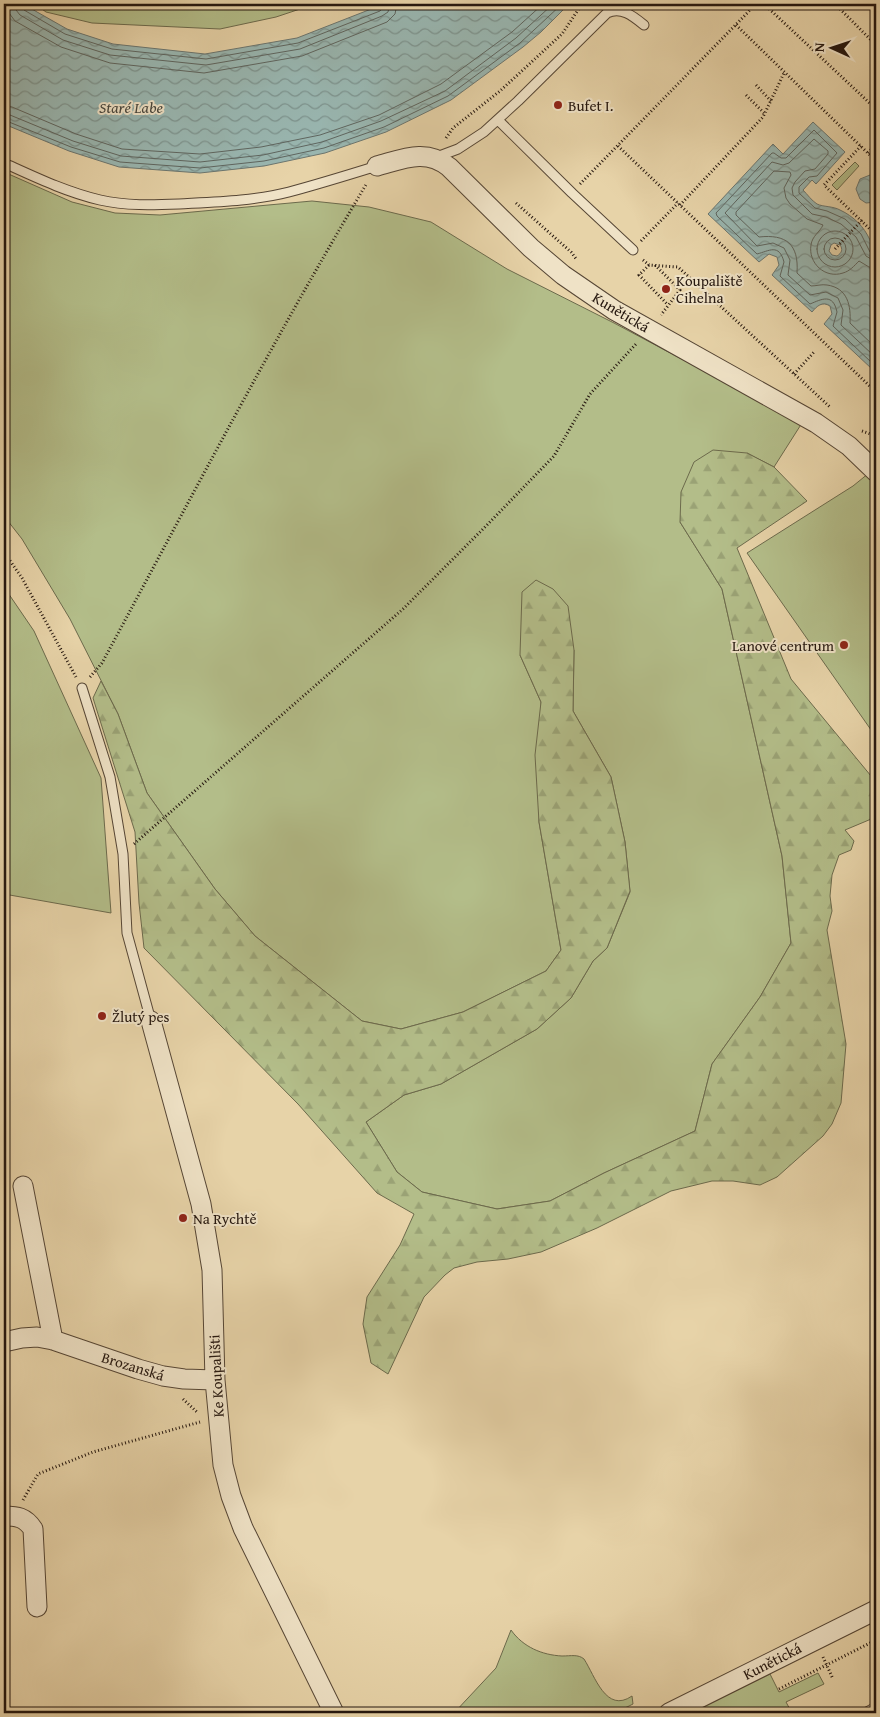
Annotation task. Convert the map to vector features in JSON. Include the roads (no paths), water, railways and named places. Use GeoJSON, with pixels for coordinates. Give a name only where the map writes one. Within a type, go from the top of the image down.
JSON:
{"type":"FeatureCollection","features":[{"type":"Feature","properties":{"kind":"street"},"geometry":{"type":"LineString","coordinates":[[377,166],[418,156],[434,158]]}},
{"type":"Feature","properties":{"kind":"street","name":"Kunětická"},"geometry":{"type":"LineString","coordinates":[[434,158],[449,167],[546,262],[614,310],[822,427],[849,446],[876,472]]}},
{"type":"Feature","properties":{"kind":"street","name":"Ke Koupališti"},"geometry":{"type":"LineString","coordinates":[[151,1021],[201,1204],[212,1270],[215,1380],[223,1464],[231,1496],[247,1536],[334,1713]]}},
{"type":"Feature","properties":{"kind":"street"},"geometry":{"type":"LineString","coordinates":[[23,1186],[53,1340]]}},
{"type":"Feature","properties":{"kind":"street","name":"Brozanská"},"geometry":{"type":"LineString","coordinates":[[4,1342],[38,1337],[53,1340],[163,1376],[215,1380]]}},
{"type":"Feature","properties":{"kind":"street"},"geometry":{"type":"LineString","coordinates":[[9,1516],[26,1519],[33,1529],[37,1607]]}},
{"type":"Feature","properties":{"kind":"street","name":"Kunětická"},"geometry":{"type":"LineString","coordinates":[[669,1713],[876,1610]]}},
{"type":"Feature","properties":{"kind":"lane"},"geometry":{"type":"LineString","coordinates":[[434,158],[470,142],[498,120],[607,13],[612,10],[618,10],[634,16],[644,25]]}},
{"type":"Feature","properties":{"kind":"lane"},"geometry":{"type":"LineString","coordinates":[[498,120],[633,250]]}},
{"type":"Feature","properties":{"kind":"lane"},"geometry":{"type":"LineString","coordinates":[[4,163],[77,194],[101,200],[147,205],[204,203],[266,196],[289,192],[377,166]]}},
{"type":"Feature","properties":{"kind":"lane"},"geometry":{"type":"LineString","coordinates":[[82,688],[110,777],[123,854],[127,933],[151,1021]]}},
{"type":"Feature","properties":{"kind":"lane"},"geometry":{"type":"LineString","coordinates":[[865,1713],[876,1707]]}},
{"type":"Feature","properties":{"kind":"water","name":"Staré Labe"},"geometry":{"type":"Polygon","coordinates":[[[4,4],[23,4],[67,29],[113,44],[205,54],[297,38],[384,4],[569,4],[523,47],[451,100],[386,132],[325,153],[264,166],[200,173],[119,167],[69,151],[4,124],[4,4]]]}},
{"type":"Feature","properties":{"kind":"water"},"geometry":{"type":"Polygon","coordinates":[[[813,122],[845,152],[816,184],[812,180],[803,190],[817,204],[837,209],[850,216],[858,222],[870,240],[875,260],[874,281],[876,284],[876,365],[872,369],[824,324],[832,314],[830,306],[822,304],[812,312],[772,275],[779,265],[777,257],[769,254],[759,262],[708,214],[773,144],[783,154],[813,122]],[[834,243],[831,245],[829,251],[832,255],[837,256],[840,254],[842,249],[840,245],[834,243]]]}},
{"type":"Feature","properties":{"kind":"water"},"geometry":{"type":"Polygon","coordinates":[[[870,175],[876,176],[876,202],[866,203],[860,199],[856,189],[860,179],[870,175]]]}},
{"type":"Feature","properties":{"kind":"place","name":"Bufet I."},"geometry":{"type":"Point","coordinates":[558,105]}},
{"type":"Feature","properties":{"kind":"place","name":"Koupaliště Cihelna"},"geometry":{"type":"Point","coordinates":[666,289]}},
{"type":"Feature","properties":{"kind":"place","name":"Lanové centrum"},"geometry":{"type":"Point","coordinates":[844,645]}},
{"type":"Feature","properties":{"kind":"place","name":"Žlutý pes"},"geometry":{"type":"Point","coordinates":[102,1016]}},
{"type":"Feature","properties":{"kind":"place","name":"Na Rychtě"},"geometry":{"type":"Point","coordinates":[183,1218]}}]}
